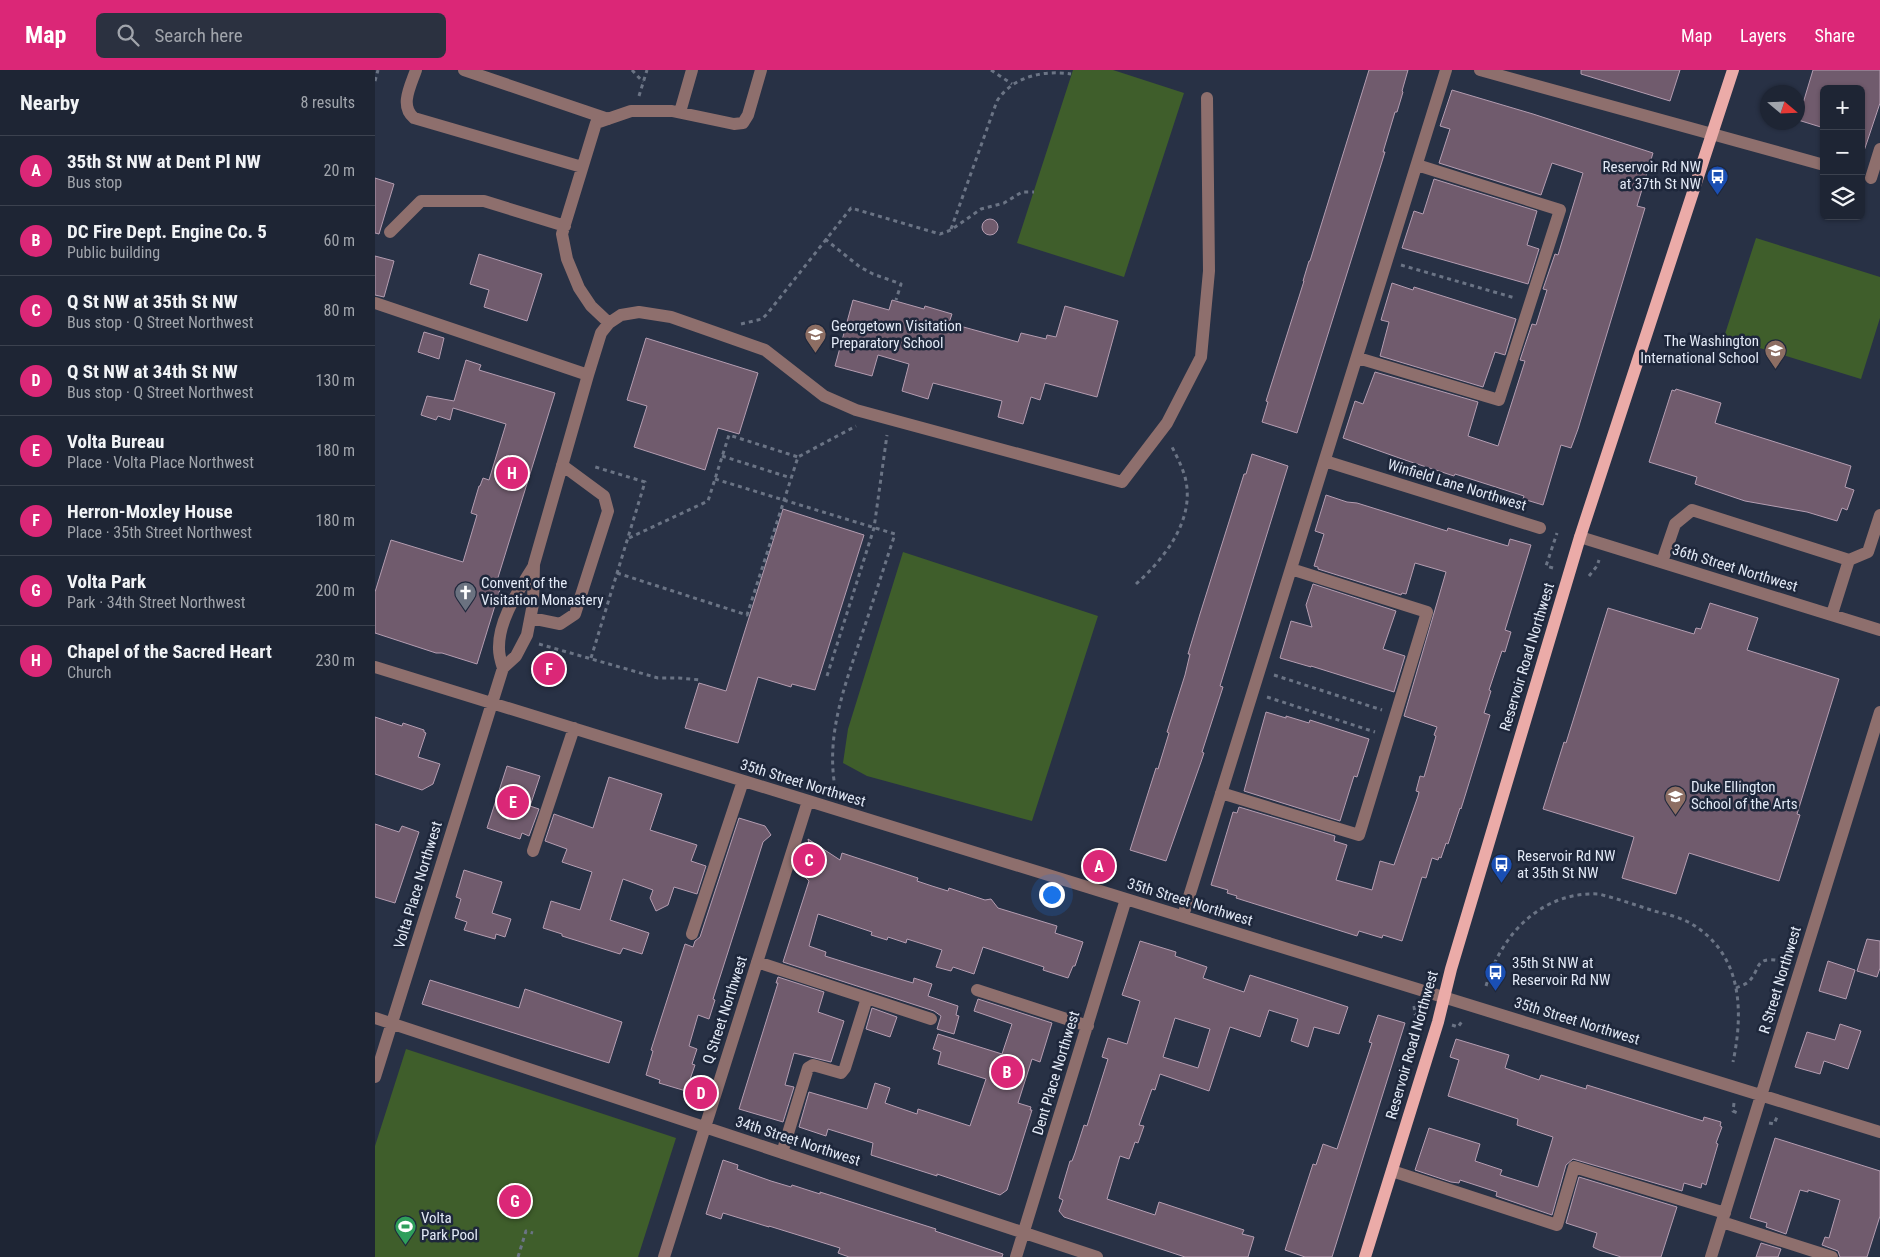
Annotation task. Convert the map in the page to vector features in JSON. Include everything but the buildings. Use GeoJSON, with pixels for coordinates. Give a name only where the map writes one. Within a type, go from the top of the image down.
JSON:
{"type":"FeatureCollection","features":[{"type":"Feature","properties":{"kind":"main road","name":"Reservoir Road Northwest"},"geometry":{"type":"LineString","coordinates":[[1365,1257],[1445,998],[1451,969],[1580,537],[1733,70]]}},
{"type":"Feature","properties":{"kind":"street"},"geometry":{"type":"LineString","coordinates":[[416,70],[405,106],[408,114],[414,118],[583,167]]}},
{"type":"Feature","properties":{"kind":"street"},"geometry":{"type":"LineString","coordinates":[[464,70],[608,119]]}},
{"type":"Feature","properties":{"kind":"street"},"geometry":{"type":"LineString","coordinates":[[680,112],[691,70]]}},
{"type":"Feature","properties":{"kind":"street"},"geometry":{"type":"LineString","coordinates":[[609,323],[591,306],[579,288],[572,273],[562,234],[596,123],[631,111],[680,112],[734,124],[743,123],[748,115],[761,70]]}},
{"type":"Feature","properties":{"kind":"street"},"geometry":{"type":"LineString","coordinates":[[1183,916],[1446,70]]}},
{"type":"Feature","properties":{"kind":"street"},"geometry":{"type":"LineString","coordinates":[[1480,70],[1820,163]]}},
{"type":"Feature","properties":{"kind":"street"},"geometry":{"type":"LineString","coordinates":[[503,668],[516,656],[527,635],[533,604],[535,564],[601,333],[609,323],[621,315],[639,312],[671,317],[765,350],[824,396],[856,410],[1122,482],[1167,423],[1201,357],[1209,271],[1207,98]]}},
{"type":"Feature","properties":{"kind":"street"},"geometry":{"type":"LineString","coordinates":[[1871,178],[1880,149]]}},
{"type":"Feature","properties":{"kind":"street"},"geometry":{"type":"LineString","coordinates":[[1358,358],[1499,400],[1560,210],[1417,165]]}},
{"type":"Feature","properties":{"kind":"street"},"geometry":{"type":"LineString","coordinates":[[389,232],[421,201],[484,201],[565,226]]}},
{"type":"Feature","properties":{"kind":"street"},"geometry":{"type":"LineString","coordinates":[[375,303],[588,375]]}},
{"type":"Feature","properties":{"kind":"street","name":"Winfield Lane Northwest"},"geometry":{"type":"LineString","coordinates":[[1325,461],[1540,528]]}},
{"type":"Feature","properties":{"kind":"street"},"geometry":{"type":"LineString","coordinates":[[531,618],[560,624],[575,614],[608,512],[604,496],[562,466]]}},
{"type":"Feature","properties":{"kind":"street"},"geometry":{"type":"LineString","coordinates":[[1662,562],[1675,524],[1692,510],[1849,560],[1868,552],[1880,515]]}},
{"type":"Feature","properties":{"kind":"street","name":"36th Street Northwest"},"geometry":{"type":"LineString","coordinates":[[1580,537],[1880,630]]}},
{"type":"Feature","properties":{"kind":"street"},"geometry":{"type":"LineString","coordinates":[[1832,614],[1849,560]]}},
{"type":"Feature","properties":{"kind":"street"},"geometry":{"type":"LineString","coordinates":[[503,668],[499,648],[503,625],[512,602],[535,564]]}},
{"type":"Feature","properties":{"kind":"street"},"geometry":{"type":"LineString","coordinates":[[1221,793],[1359,835],[1427,612],[1291,568]]}},
{"type":"Feature","properties":{"kind":"street","name":"35th Street Northwest"},"geometry":{"type":"LineString","coordinates":[[375,667],[1880,1132]]}},
{"type":"Feature","properties":{"kind":"street","name":"Volta Place Northwest"},"geometry":{"type":"LineString","coordinates":[[375,1077],[503,668]]}},
{"type":"Feature","properties":{"kind":"street","name":"R Street Northwest"},"geometry":{"type":"LineString","coordinates":[[1711,1257],[1880,712]]}},
{"type":"Feature","properties":{"kind":"street"},"geometry":{"type":"LineString","coordinates":[[533,851],[574,728]]}},
{"type":"Feature","properties":{"kind":"street"},"geometry":{"type":"LineString","coordinates":[[692,934],[743,781]]}},
{"type":"Feature","properties":{"kind":"street","name":"Q Street Northwest"},"geometry":{"type":"LineString","coordinates":[[664,1257],[808,801]]}},
{"type":"Feature","properties":{"kind":"street","name":"Dent Place Northwest"},"geometry":{"type":"LineString","coordinates":[[1016,1257],[1126,899]]}},
{"type":"Feature","properties":{"kind":"street"},"geometry":{"type":"LineString","coordinates":[[757,962],[931,1019]]}},
{"type":"Feature","properties":{"kind":"street"},"geometry":{"type":"LineString","coordinates":[[977,990],[1088,1026]]}},
{"type":"Feature","properties":{"kind":"street"},"geometry":{"type":"LineString","coordinates":[[782,1153],[808,1068],[813,1065],[841,1072],[845,1068],[867,998]]}},
{"type":"Feature","properties":{"kind":"street","name":"34th Street Northwest"},"geometry":{"type":"LineString","coordinates":[[375,1018],[1097,1257]]}},
{"type":"Feature","properties":{"kind":"street"},"geometry":{"type":"LineString","coordinates":[[1393,1171],[1557,1226],[1574,1167],[1832,1257]]}},
{"type":"Feature","properties":{"kind":"path"},"geometry":{"type":"LineString","coordinates":[[375,81],[379,70]]}},
{"type":"Feature","properties":{"kind":"path"},"geometry":{"type":"LineString","coordinates":[[632,70],[643,82]]}},
{"type":"Feature","properties":{"kind":"path"},"geometry":{"type":"LineString","coordinates":[[637,101],[647,70]]}},
{"type":"Feature","properties":{"kind":"path"},"geometry":{"type":"LineString","coordinates":[[991,70],[1013,84]]}},
{"type":"Feature","properties":{"kind":"path"},"geometry":{"type":"LineString","coordinates":[[951,230],[997,101],[1004,90],[1026,76],[1039,72],[1063,71],[1071,74]]}},
{"type":"Feature","properties":{"kind":"path"},"geometry":{"type":"LineString","coordinates":[[711,331],[762,319],[851,208],[941,234],[951,230],[981,210],[1003,203],[1022,192],[1034,192]]}},
{"type":"Feature","properties":{"kind":"path"},"geometry":{"type":"LineString","coordinates":[[825,239],[860,267],[901,284],[896,300]]}},
{"type":"Feature","properties":{"kind":"path"},"geometry":{"type":"LineString","coordinates":[[1388,261],[1530,303]]}},
{"type":"Feature","properties":{"kind":"path"},"geometry":{"type":"LineString","coordinates":[[617,573],[747,615],[798,457],[860,424]]}},
{"type":"Feature","properties":{"kind":"path"},"geometry":{"type":"LineString","coordinates":[[827,676],[874,528],[887,432]]}},
{"type":"Feature","properties":{"kind":"path"},"geometry":{"type":"LineString","coordinates":[[628,538],[708,500],[729,435],[798,457]]}},
{"type":"Feature","properties":{"kind":"path"},"geometry":{"type":"LineString","coordinates":[[1136,584],[1165,556],[1177,535],[1186,505],[1185,477],[1170,443],[1170,438]]}},
{"type":"Feature","properties":{"kind":"path"},"geometry":{"type":"LineString","coordinates":[[722,456],[791,478]]}},
{"type":"Feature","properties":{"kind":"path"},"geometry":{"type":"LineString","coordinates":[[591,465],[645,482],[591,658]]}},
{"type":"Feature","properties":{"kind":"path"},"geometry":{"type":"LineString","coordinates":[[715,479],[895,534],[841,699],[834,728],[832,759],[835,787]]}},
{"type":"Feature","properties":{"kind":"path","name":"Winfield Lane Northwest"},"geometry":{"type":"LineString","coordinates":[[1540,528],[1580,537]]}},
{"type":"Feature","properties":{"kind":"path"},"geometry":{"type":"LineString","coordinates":[[1553,568],[1546,566],[1557,533]]}},
{"type":"Feature","properties":{"kind":"path"},"geometry":{"type":"LineString","coordinates":[[1589,576],[1599,560]]}},
{"type":"Feature","properties":{"kind":"path"},"geometry":{"type":"LineString","coordinates":[[535,642],[658,678],[701,680]]}},
{"type":"Feature","properties":{"kind":"path"},"geometry":{"type":"LineString","coordinates":[[1259,670],[1396,714]]}},
{"type":"Feature","properties":{"kind":"path"},"geometry":{"type":"LineString","coordinates":[[1253,692],[1389,737]]}},
{"type":"Feature","properties":{"kind":"path"},"geometry":{"type":"LineString","coordinates":[[1486,986],[1491,969],[1514,930],[1541,908],[1558,900],[1586,893],[1599,894],[1674,917],[1688,922],[1704,932],[1719,949],[1729,966],[1739,997],[1738,1039],[1733,1062]]}},
{"type":"Feature","properties":{"kind":"path"},"geometry":{"type":"LineString","coordinates":[[1736,988],[1746,984],[1759,963],[1765,960],[1781,961]]}},
{"type":"Feature","properties":{"kind":"path"},"geometry":{"type":"LineString","coordinates":[[1414,1006],[1415,1014],[1423,1016]]}},
{"type":"Feature","properties":{"kind":"path"},"geometry":{"type":"LineString","coordinates":[[1451,1025],[1458,1027],[1463,1020]]}},
{"type":"Feature","properties":{"kind":"path"},"geometry":{"type":"LineString","coordinates":[[1734,1103],[1733,1111],[1741,1114]]}},
{"type":"Feature","properties":{"kind":"path"},"geometry":{"type":"LineString","coordinates":[[1767,1122],[1774,1124],[1777,1117]]}},
{"type":"Feature","properties":{"kind":"path"},"geometry":{"type":"LineString","coordinates":[[518,1257],[526,1231],[533,1234]]}},
{"type":"Feature","properties":{"kind":"green space"},"geometry":{"type":"Polygon","coordinates":[[[1073,70],[1113,70],[1184,93],[1124,277],[1017,243],[1073,70]]]}},
{"type":"Feature","properties":{"kind":"green space"},"geometry":{"type":"Polygon","coordinates":[[[1756,238],[1880,277],[1880,318],[1861,379],[1724,337],[1756,238]]]}},
{"type":"Feature","properties":{"kind":"green space"},"geometry":{"type":"Polygon","coordinates":[[[903,552],[1098,616],[1032,821],[867,776],[843,763],[848,729],[903,552]]]}},
{"type":"Feature","properties":{"kind":"green space"},"geometry":{"type":"Polygon","coordinates":[[[406,1049],[676,1138],[638,1257],[375,1257],[375,1146],[406,1049]]]}},
{"type":"Feature","properties":{"kind":"place","name":"Reservoir Rd NW at 37th St NW"},"geometry":{"type":"Point","coordinates":[1717,195]}},
{"type":"Feature","properties":{"kind":"place","name":"Georgetown Visitation Preparatory School"},"geometry":{"type":"Point","coordinates":[815,354]}},
{"type":"Feature","properties":{"kind":"place","name":"The Washington International School"},"geometry":{"type":"Point","coordinates":[1775,369]}},
{"type":"Feature","properties":{"kind":"place","name":"Chapel of the Sacred Heart"},"geometry":{"type":"Point","coordinates":[512,473]}},
{"type":"Feature","properties":{"kind":"place","name":"Convent of the Visitation Monastery"},"geometry":{"type":"Point","coordinates":[465,611]}},
{"type":"Feature","properties":{"kind":"place","name":"Herron-Moxley House"},"geometry":{"type":"Point","coordinates":[549,669]}},
{"type":"Feature","properties":{"kind":"place","name":"Volta Bureau"},"geometry":{"type":"Point","coordinates":[513,802]}},
{"type":"Feature","properties":{"kind":"place","name":"Duke Ellington School of the Arts"},"geometry":{"type":"Point","coordinates":[1675,815]}},
{"type":"Feature","properties":{"kind":"place","name":"Q St NW at 35th St NW"},"geometry":{"type":"Point","coordinates":[809,860]}},
{"type":"Feature","properties":{"kind":"place","name":"35th St NW at Dent Pl NW"},"geometry":{"type":"Point","coordinates":[1099,866]}},
{"type":"Feature","properties":{"kind":"place","name":"Reservoir Rd NW at 35th St NW"},"geometry":{"type":"Point","coordinates":[1501,884]}},
{"type":"Feature","properties":{"kind":"place","name":"35th St NW at Reservoir Rd NW"},"geometry":{"type":"Point","coordinates":[1496,991]}},
{"type":"Feature","properties":{"kind":"place","name":"DC Fire Dept. Engine Co. 5"},"geometry":{"type":"Point","coordinates":[1007,1072]}},
{"type":"Feature","properties":{"kind":"place","name":"Q St NW at 34th St NW"},"geometry":{"type":"Point","coordinates":[701,1093]}},
{"type":"Feature","properties":{"kind":"place","name":"Volta Park"},"geometry":{"type":"Point","coordinates":[515,1201]}},
{"type":"Feature","properties":{"kind":"place","name":"Volta Park Pool"},"geometry":{"type":"Point","coordinates":[405,1246]}}]}
